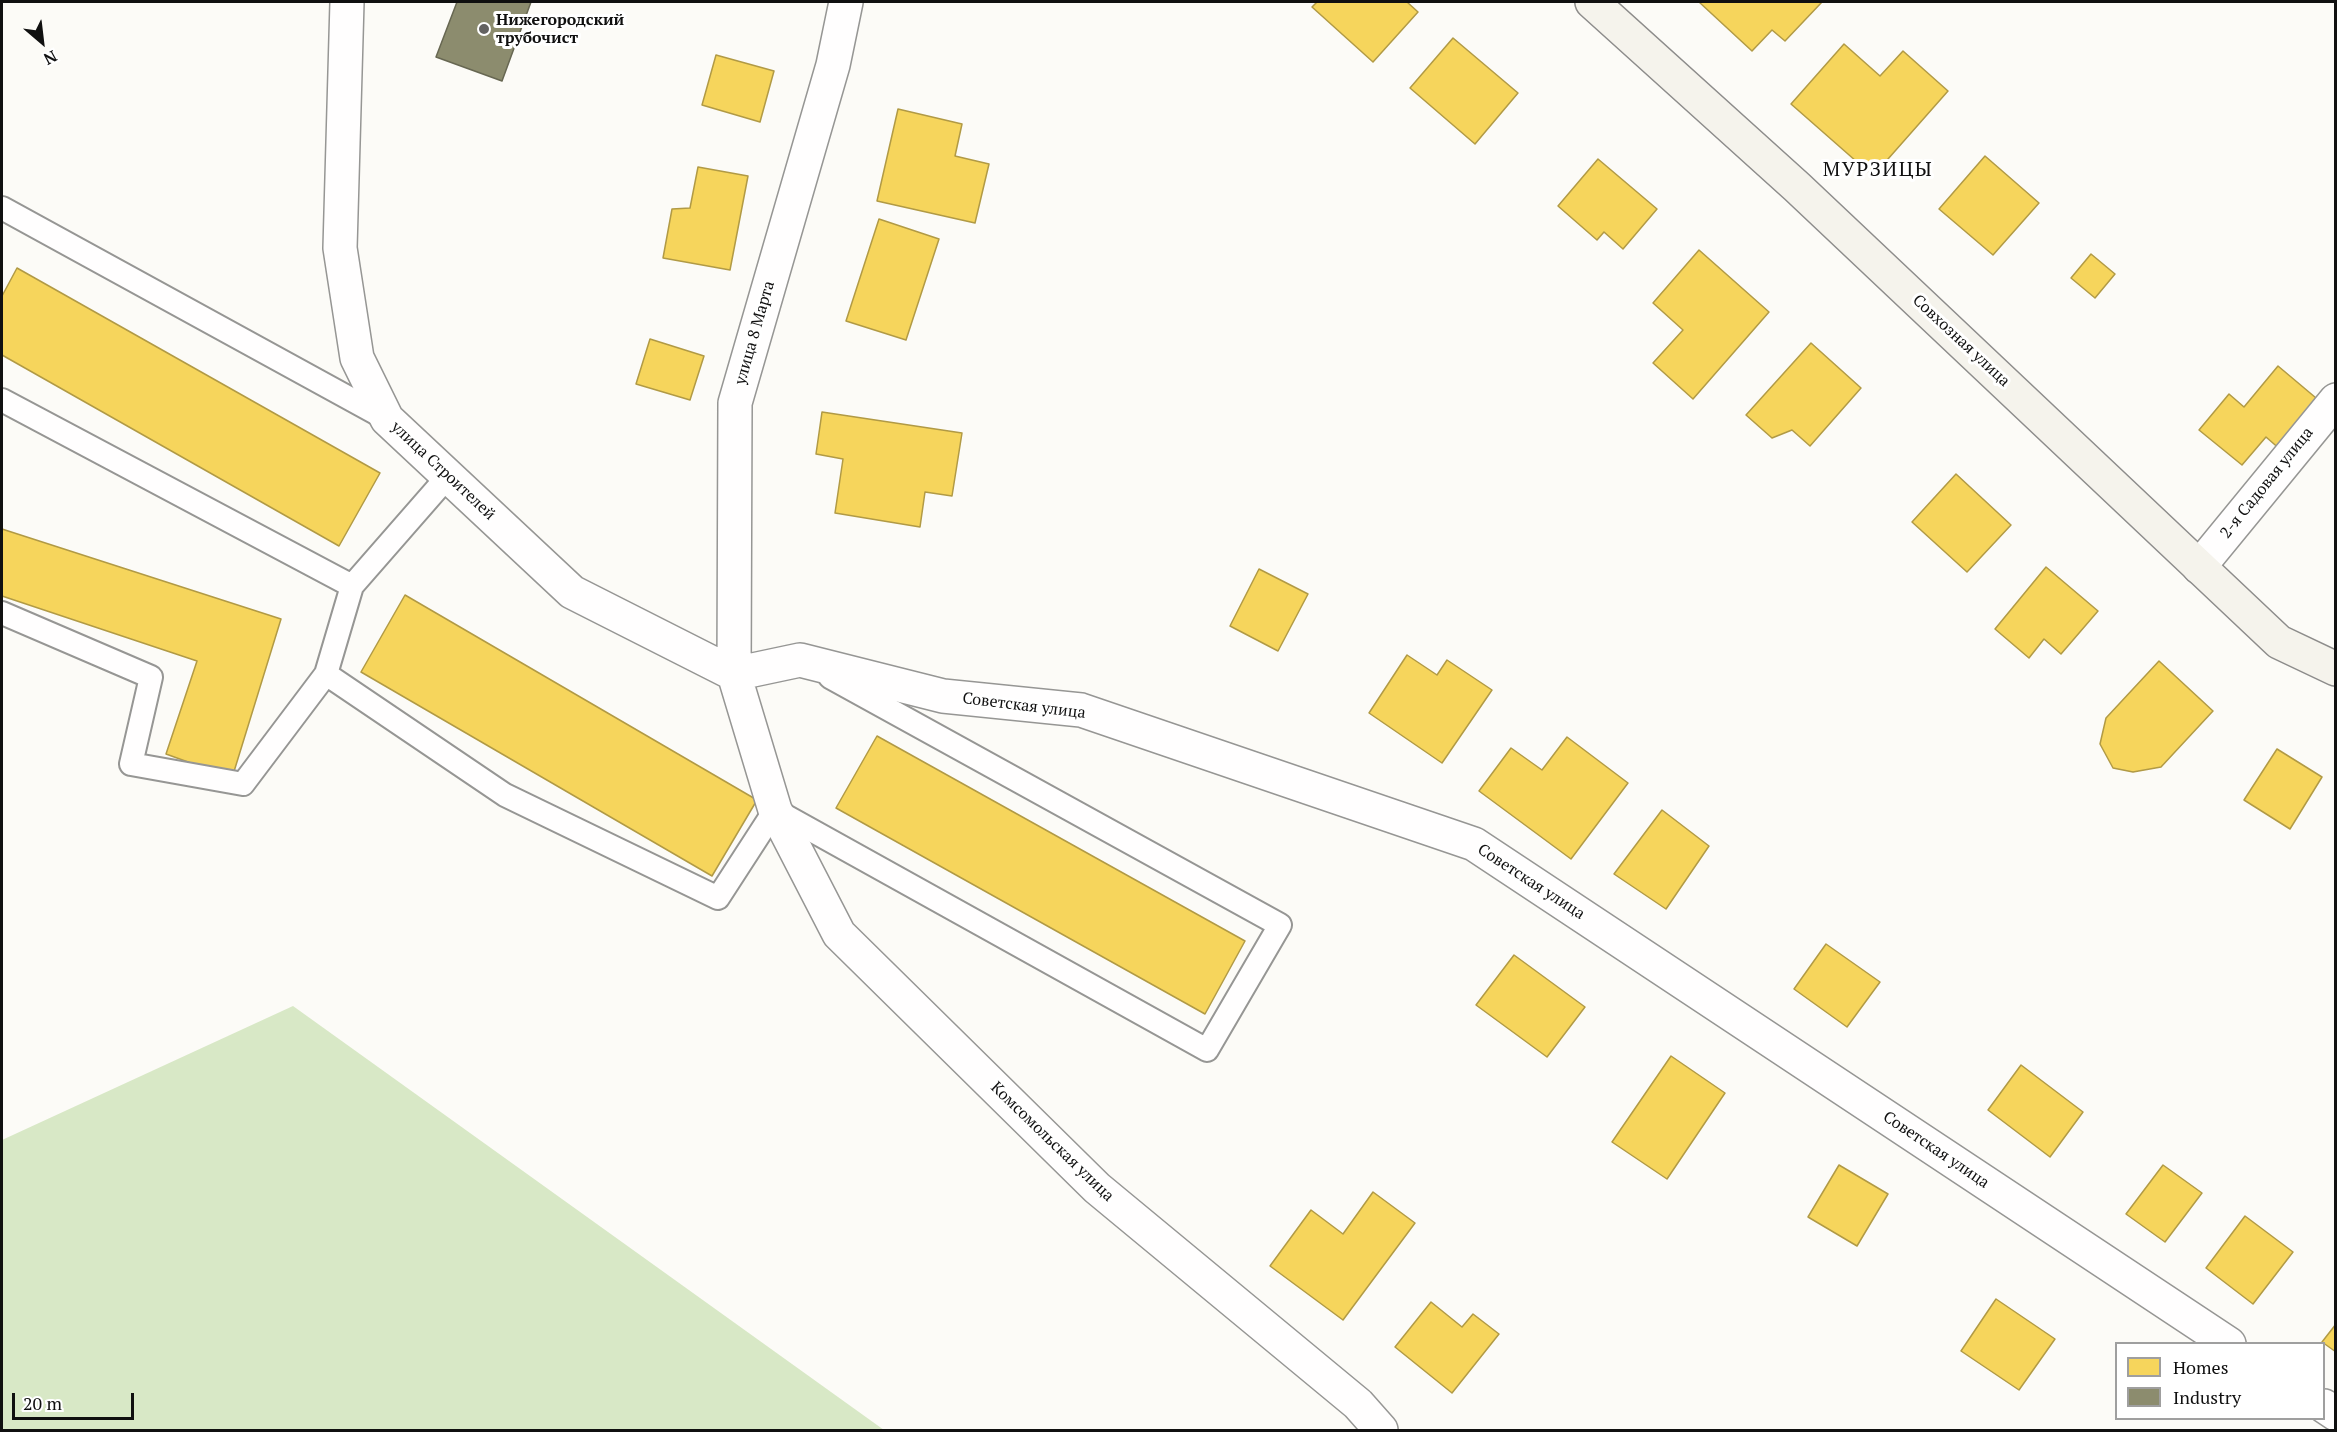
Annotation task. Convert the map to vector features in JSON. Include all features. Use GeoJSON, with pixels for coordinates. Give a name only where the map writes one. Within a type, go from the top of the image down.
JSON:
{"type":"FeatureCollection","features":[{"type":"Feature","properties":{"kind":"street","name":"улица Строителей"},"geometry":{"type":"LineString","coordinates":[[347,2],[340,248],[357,358],[387,419],[572,592],[734,675]]}},
{"type":"Feature","properties":{"kind":"street","name":"улица 8 Марта"},"geometry":{"type":"LineString","coordinates":[[776,810],[734,675],[735,403],[833,65],[846,2]]}},
{"type":"Feature","properties":{"kind":"street","name":"Совхозная улица"},"geometry":{"type":"LineString","coordinates":[[1592,2],[1797,186],[2279,642],[2336,669]]}},
{"type":"Feature","properties":{"kind":"street","name":"2-я Садовая улица"},"geometry":{"type":"LineString","coordinates":[[2199,567],[2336,400]]}},
{"type":"Feature","properties":{"kind":"street","name":"Советская улица"},"geometry":{"type":"LineString","coordinates":[[734,675],[800,660],[943,696],[1081,710],[1474,844],[2226,1342]]}},
{"type":"Feature","properties":{"kind":"street","name":"Комсомольская улица"},"geometry":{"type":"LineString","coordinates":[[776,810],[839,934],[1097,1188],[1358,1404],[1381,1431]]}},
{"type":"Feature","properties":{"kind":"lane"},"geometry":{"type":"LineString","coordinates":[[2,208],[387,419]]}},
{"type":"Feature","properties":{"kind":"lane"},"geometry":{"type":"LineString","coordinates":[[2,400],[352,586]]}},
{"type":"Feature","properties":{"kind":"lane"},"geometry":{"type":"LineString","coordinates":[[2,613],[151,677],[131,764],[243,784],[326,674],[352,586],[449,475]]}},
{"type":"Feature","properties":{"kind":"lane"},"geometry":{"type":"LineString","coordinates":[[326,674],[505,795],[718,898],[776,810],[1207,1050],[1280,924],[800,660]]}},
{"type":"Feature","properties":{"kind":"green space"},"geometry":{"type":"Polygon","coordinates":[[[293,1006],[884,1430],[2,1430],[2,1140],[293,1006]]]}},
{"type":"Feature","properties":{"kind":"building: Homes"},"geometry":{"type":"Polygon","coordinates":[[[1317,2],[1407,2],[1418,12],[1373,62],[1312,7],[1317,2]]]}},
{"type":"Feature","properties":{"kind":"building: Homes"},"geometry":{"type":"Polygon","coordinates":[[[1699,2],[1822,2],[1785,41],[1772,30],[1752,51],[1699,2]]]}},
{"type":"Feature","properties":{"kind":"building: Homes"},"geometry":{"type":"Polygon","coordinates":[[[1453,38],[1518,93],[1475,144],[1410,88],[1453,38]]]}},
{"type":"Feature","properties":{"kind":"building: Homes"},"geometry":{"type":"Polygon","coordinates":[[[1844,44],[1880,76],[1903,51],[1948,91],[1873,176],[1791,104],[1844,44]]]}},
{"type":"Feature","properties":{"kind":"building: Homes"},"geometry":{"type":"Polygon","coordinates":[[[716,55],[774,71],[760,122],[702,105],[716,55]]]}},
{"type":"Feature","properties":{"kind":"building: Homes"},"geometry":{"type":"Polygon","coordinates":[[[898,109],[962,124],[955,156],[989,164],[975,223],[877,201],[898,109]]]}},
{"type":"Feature","properties":{"kind":"building: Homes"},"geometry":{"type":"Polygon","coordinates":[[[1985,156],[2039,203],[1993,255],[1939,209],[1985,156]]]}},
{"type":"Feature","properties":{"kind":"building: Homes"},"geometry":{"type":"Polygon","coordinates":[[[1598,159],[1657,209],[1623,249],[1604,232],[1597,240],[1558,206],[1598,159]]]}},
{"type":"Feature","properties":{"kind":"building: Homes"},"geometry":{"type":"Polygon","coordinates":[[[698,167],[748,176],[730,270],[663,258],[672,209],[690,208],[698,167]]]}},
{"type":"Feature","properties":{"kind":"building: Homes"},"geometry":{"type":"Polygon","coordinates":[[[879,219],[939,239],[906,340],[846,321],[879,219]]]}},
{"type":"Feature","properties":{"kind":"building: Homes"},"geometry":{"type":"Polygon","coordinates":[[[1699,250],[1769,312],[1693,399],[1653,363],[1683,330],[1653,303],[1699,250]]]}},
{"type":"Feature","properties":{"kind":"building: Homes"},"geometry":{"type":"Polygon","coordinates":[[[2091,254],[2115,274],[2095,298],[2071,278],[2091,254]]]}},
{"type":"Feature","properties":{"kind":"building: Homes"},"geometry":{"type":"Polygon","coordinates":[[[17,268],[380,473],[339,546],[2,355],[2,296],[17,268]]]}},
{"type":"Feature","properties":{"kind":"building: Homes"},"geometry":{"type":"Polygon","coordinates":[[[650,339],[704,356],[690,400],[636,384],[650,339]]]}},
{"type":"Feature","properties":{"kind":"building: Homes"},"geometry":{"type":"Polygon","coordinates":[[[1811,343],[1861,388],[1810,446],[1792,430],[1772,438],[1746,415],[1811,343]]]}},
{"type":"Feature","properties":{"kind":"building: Homes"},"geometry":{"type":"Polygon","coordinates":[[[2278,366],[2322,403],[2282,451],[2266,437],[2242,465],[2199,430],[2229,394],[2244,407],[2278,366]]]}},
{"type":"Feature","properties":{"kind":"building: Homes"},"geometry":{"type":"Polygon","coordinates":[[[822,412],[962,433],[952,496],[925,492],[920,527],[835,513],[843,459],[816,454],[822,412]]]}},
{"type":"Feature","properties":{"kind":"building: Homes"},"geometry":{"type":"Polygon","coordinates":[[[1956,474],[2011,525],[1967,572],[1912,522],[1956,474]]]}},
{"type":"Feature","properties":{"kind":"building: Homes"},"geometry":{"type":"Polygon","coordinates":[[[2,529],[281,619],[232,778],[166,754],[197,661],[2,596],[2,529]]]}},
{"type":"Feature","properties":{"kind":"building: Homes"},"geometry":{"type":"Polygon","coordinates":[[[2046,567],[2098,611],[2061,654],[2044,639],[2029,658],[1995,629],[2046,567]]]}},
{"type":"Feature","properties":{"kind":"building: Homes"},"geometry":{"type":"Polygon","coordinates":[[[1259,569],[1308,594],[1278,651],[1230,626],[1259,569]]]}},
{"type":"Feature","properties":{"kind":"building: Homes"},"geometry":{"type":"Polygon","coordinates":[[[405,595],[757,800],[712,876],[361,672],[405,595]]]}},
{"type":"Feature","properties":{"kind":"building: Homes"},"geometry":{"type":"Polygon","coordinates":[[[1407,655],[1437,675],[1447,660],[1492,690],[1442,763],[1369,713],[1407,655]]]}},
{"type":"Feature","properties":{"kind":"building: Homes"},"geometry":{"type":"Polygon","coordinates":[[[2159,661],[2213,711],[2161,767],[2133,772],[2113,768],[2100,744],[2106,718],[2159,661]]]}},
{"type":"Feature","properties":{"kind":"building: Homes"},"geometry":{"type":"Polygon","coordinates":[[[877,736],[1245,941],[1205,1014],[836,808],[877,736]]]}},
{"type":"Feature","properties":{"kind":"building: Homes"},"geometry":{"type":"Polygon","coordinates":[[[1567,737],[1628,783],[1571,859],[1479,791],[1511,748],[1542,770],[1567,737]]]}},
{"type":"Feature","properties":{"kind":"building: Homes"},"geometry":{"type":"Polygon","coordinates":[[[2277,749],[2322,777],[2290,829],[2244,800],[2277,749]]]}},
{"type":"Feature","properties":{"kind":"building: Homes"},"geometry":{"type":"Polygon","coordinates":[[[1662,810],[1709,846],[1666,909],[1614,874],[1662,810]]]}},
{"type":"Feature","properties":{"kind":"building: Homes"},"geometry":{"type":"Polygon","coordinates":[[[1826,944],[1880,982],[1847,1027],[1794,989],[1826,944]]]}},
{"type":"Feature","properties":{"kind":"building: Homes"},"geometry":{"type":"Polygon","coordinates":[[[1514,955],[1585,1007],[1547,1057],[1476,1005],[1514,955]]]}},
{"type":"Feature","properties":{"kind":"building: Homes"},"geometry":{"type":"Polygon","coordinates":[[[1671,1056],[1725,1093],[1667,1179],[1612,1142],[1671,1056]]]}},
{"type":"Feature","properties":{"kind":"building: Homes"},"geometry":{"type":"Polygon","coordinates":[[[2021,1065],[2083,1112],[2050,1157],[1988,1110],[2021,1065]]]}},
{"type":"Feature","properties":{"kind":"building: Homes"},"geometry":{"type":"Polygon","coordinates":[[[1839,1165],[1888,1194],[1857,1246],[1808,1217],[1839,1165]]]}},
{"type":"Feature","properties":{"kind":"building: Homes"},"geometry":{"type":"Polygon","coordinates":[[[2163,1165],[2202,1193],[2165,1242],[2126,1214],[2163,1165]]]}},
{"type":"Feature","properties":{"kind":"building: Homes"},"geometry":{"type":"Polygon","coordinates":[[[1373,1192],[1415,1223],[1343,1320],[1270,1266],[1311,1210],[1343,1234],[1373,1192]]]}},
{"type":"Feature","properties":{"kind":"building: Homes"},"geometry":{"type":"Polygon","coordinates":[[[2245,1216],[2293,1252],[2253,1304],[2206,1268],[2245,1216]]]}},
{"type":"Feature","properties":{"kind":"building: Homes"},"geometry":{"type":"Polygon","coordinates":[[[1996,1299],[2055,1339],[2019,1390],[1961,1351],[1996,1299]]]}},
{"type":"Feature","properties":{"kind":"building: Homes"},"geometry":{"type":"Polygon","coordinates":[[[1431,1302],[1462,1327],[1473,1314],[1499,1334],[1452,1393],[1395,1347],[1431,1302]]]}},
{"type":"Feature","properties":{"kind":"building: Homes"},"geometry":{"type":"Polygon","coordinates":[[[2336,1324],[2336,1352],[2322,1342],[2336,1324]]]}},
{"type":"Feature","properties":{"kind":"building: Industry","name":"Нижегородский трубочист"},"geometry":{"type":"Polygon","coordinates":[[[457,2],[531,2],[502,81],[436,57],[457,2]]]}},
{"type":"Feature","properties":{"kind":"place","name":"Нижегородский трубочист"},"geometry":{"type":"Point","coordinates":[484,29]}},
{"type":"Feature","properties":{"kind":"district","name":"МУРЗИЦЫ"},"geometry":{"type":"Point","coordinates":[1878,170]}}]}
